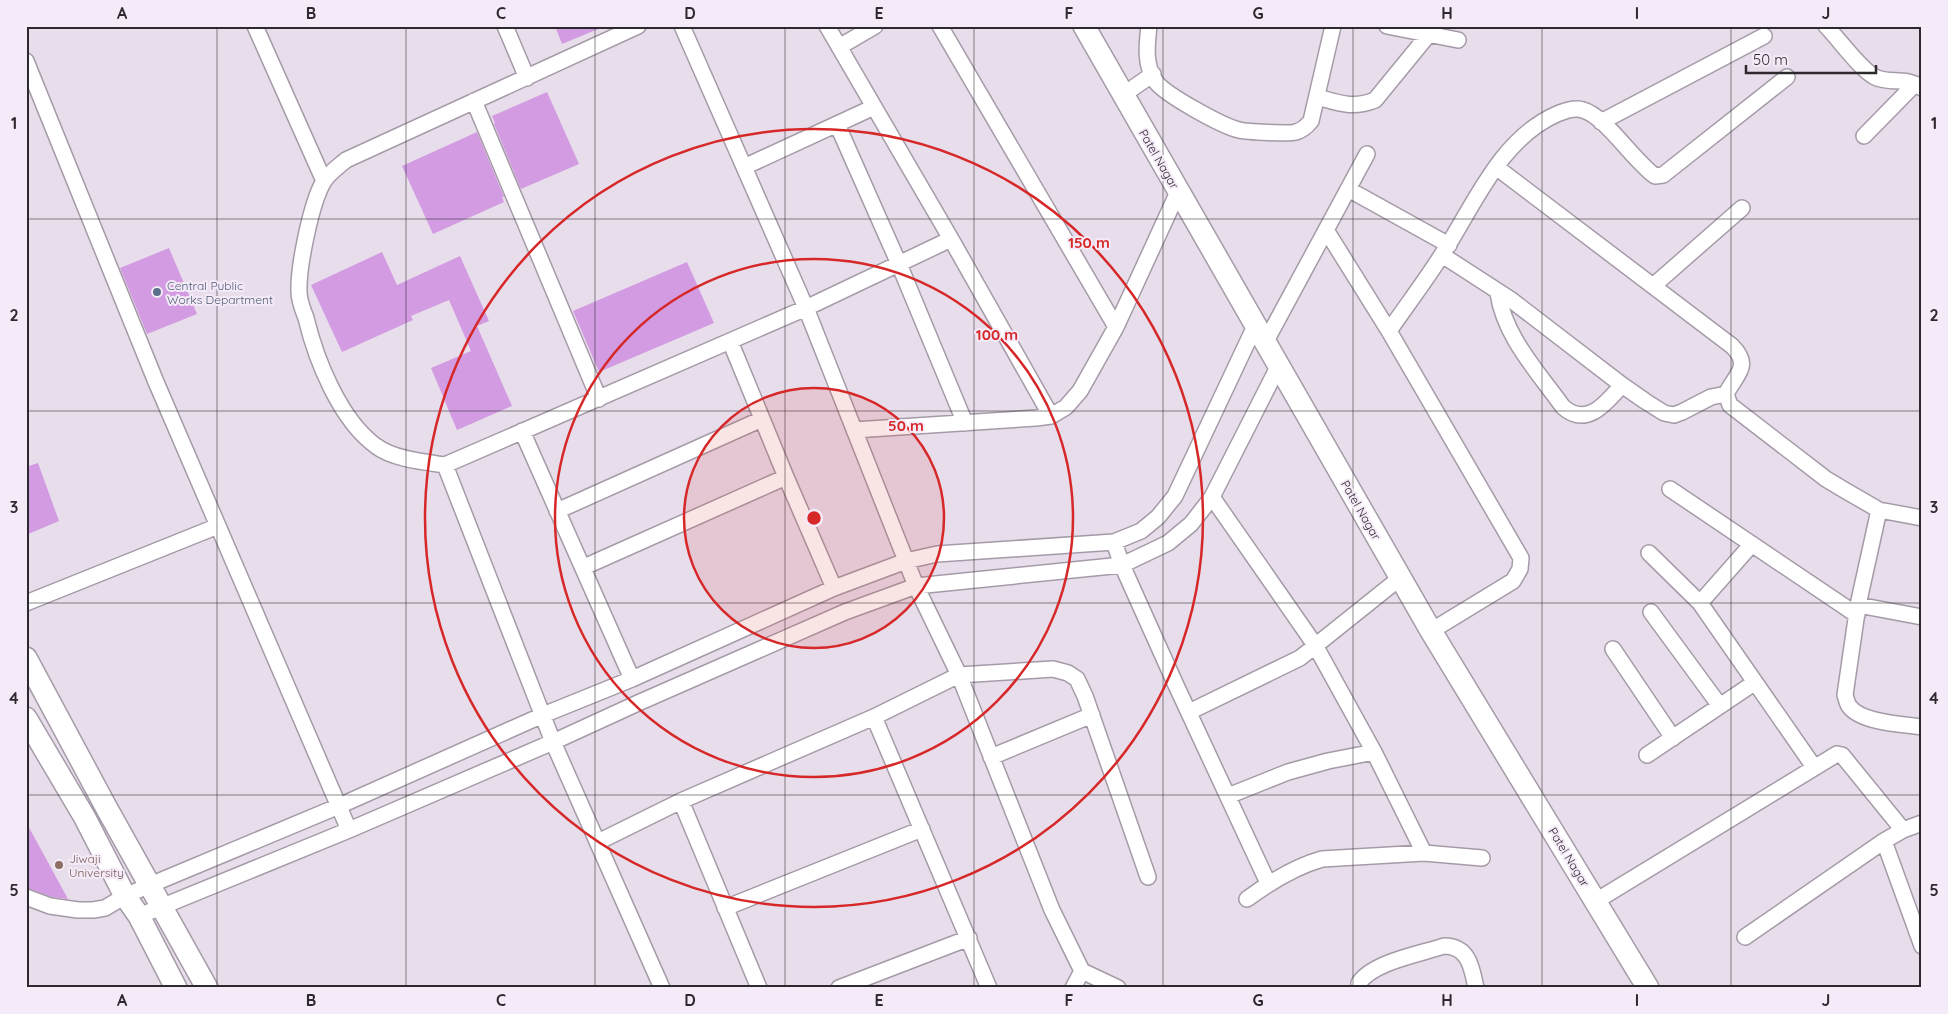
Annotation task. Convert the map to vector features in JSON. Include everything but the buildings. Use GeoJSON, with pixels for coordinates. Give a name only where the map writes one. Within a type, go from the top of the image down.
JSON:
{"type":"FeatureCollection","features":[{"type":"Feature","properties":{"kind":"street"},"geometry":{"type":"LineString","coordinates":[[255,26],[324,181]]}},
{"type":"Feature","properties":{"kind":"street"},"geometry":{"type":"LineString","coordinates":[[505,26],[527,78]]}},
{"type":"Feature","properties":{"kind":"street"},"geometry":{"type":"LineString","coordinates":[[638,26],[346,160],[324,181],[313,207],[304,248],[299,293],[309,331],[328,384],[356,428],[376,447],[410,460],[445,465],[806,308],[951,239]]}},
{"type":"Feature","properties":{"kind":"street"},"geometry":{"type":"LineString","coordinates":[[682,26],[806,308],[916,586],[959,676],[1052,910],[1082,971],[1118,988]]}},
{"type":"Feature","properties":{"kind":"street"},"geometry":{"type":"LineString","coordinates":[[827,26],[1051,416]]}},
{"type":"Feature","properties":{"kind":"street"},"geometry":{"type":"LineString","coordinates":[[839,46],[875,26]]}},
{"type":"Feature","properties":{"kind":"street"},"geometry":{"type":"LineString","coordinates":[[940,26],[1116,327]]}},
{"type":"Feature","properties":{"kind":"street","name":"Patel Nagar"},"geometry":{"type":"LineString","coordinates":[[1084,26],[1431,631],[1648,988]]}},
{"type":"Feature","properties":{"kind":"street"},"geometry":{"type":"LineString","coordinates":[[1149,26],[1146,49],[1149,66],[1157,82],[1172,95],[1211,118],[1239,130],[1294,133],[1305,128],[1311,121],[1333,26]]}},
{"type":"Feature","properties":{"kind":"street"},"geometry":{"type":"LineString","coordinates":[[1387,26],[1458,40]]}},
{"type":"Feature","properties":{"kind":"street"},"geometry":{"type":"LineString","coordinates":[[1826,26],[1869,73],[1878,79],[1901,80],[1919,86],[1864,136]]}},
{"type":"Feature","properties":{"kind":"street"},"geometry":{"type":"LineString","coordinates":[[1317,97],[1351,106],[1375,100],[1429,34]]}},
{"type":"Feature","properties":{"kind":"street"},"geometry":{"type":"LineString","coordinates":[[1602,122],[1764,36]]}},
{"type":"Feature","properties":{"kind":"street"},"geometry":{"type":"LineString","coordinates":[[26,61],[156,382],[349,830]]}},
{"type":"Feature","properties":{"kind":"street"},"geometry":{"type":"LineString","coordinates":[[1123,94],[1153,74]]}},
{"type":"Feature","properties":{"kind":"street"},"geometry":{"type":"LineString","coordinates":[[1389,331],[1445,250],[1496,167],[1517,140],[1543,120],[1566,110],[1581,109],[1592,114],[1602,122],[1646,170],[1655,176],[1663,175],[1787,77]]}},
{"type":"Feature","properties":{"kind":"street"},"geometry":{"type":"LineString","coordinates":[[474,101],[599,399]]}},
{"type":"Feature","properties":{"kind":"street"},"geometry":{"type":"LineString","coordinates":[[744,167],[874,107]]}},
{"type":"Feature","properties":{"kind":"street"},"geometry":{"type":"LineString","coordinates":[[837,124],[899,264],[965,423]]}},
{"type":"Feature","properties":{"kind":"street"},"geometry":{"type":"LineString","coordinates":[[26,897],[50,906],[78,910],[106,908],[125,896],[150,885],[339,806],[543,715],[632,679],[834,588],[906,561],[937,554],[1114,542],[1142,531],[1158,518],[1175,496],[1260,334],[1326,230],[1367,154]]}},
{"type":"Feature","properties":{"kind":"street"},"geometry":{"type":"LineString","coordinates":[[1348,189],[1445,250],[1498,293],[1510,299],[1644,402],[1674,415],[1712,397],[1726,394],[1741,371],[1743,362],[1740,354],[1732,346],[1496,167]]}},
{"type":"Feature","properties":{"kind":"street"},"geometry":{"type":"LineString","coordinates":[[854,430],[1036,418],[1051,416],[1066,407],[1080,392],[1116,327],[1178,192]]}},
{"type":"Feature","properties":{"kind":"street"},"geometry":{"type":"LineString","coordinates":[[1653,286],[1742,208]]}},
{"type":"Feature","properties":{"kind":"street"},"geometry":{"type":"LineString","coordinates":[[1326,230],[1389,331],[1520,558],[1520,569],[1513,581],[1431,631]]}},
{"type":"Feature","properties":{"kind":"street"},"geometry":{"type":"LineString","coordinates":[[1498,293],[1503,315],[1519,346],[1563,407],[1569,412],[1578,416],[1588,414],[1606,402],[1622,385]]}},
{"type":"Feature","properties":{"kind":"street"},"geometry":{"type":"LineString","coordinates":[[730,341],[834,588]]}},
{"type":"Feature","properties":{"kind":"street"},"geometry":{"type":"LineString","coordinates":[[139,916],[349,830],[554,742],[845,612],[916,586],[1122,565],[1168,542],[1191,524],[1212,497],[1278,367]]}},
{"type":"Feature","properties":{"kind":"street"},"geometry":{"type":"LineString","coordinates":[[1726,394],[1730,405],[1826,479],[1879,510],[1922,518]]}},
{"type":"Feature","properties":{"kind":"street"},"geometry":{"type":"LineString","coordinates":[[557,511],[762,419]]}},
{"type":"Feature","properties":{"kind":"street"},"geometry":{"type":"LineString","coordinates":[[522,432],[584,567],[632,679]]}},
{"type":"Feature","properties":{"kind":"street"},"geometry":{"type":"LineString","coordinates":[[445,465],[554,742],[662,988]]}},
{"type":"Feature","properties":{"kind":"street"},"geometry":{"type":"LineString","coordinates":[[584,567],[786,477]]}},
{"type":"Feature","properties":{"kind":"street"},"geometry":{"type":"LineString","coordinates":[[1670,489],[1752,544],[1858,610],[1922,617]]}},
{"type":"Feature","properties":{"kind":"street"},"geometry":{"type":"LineString","coordinates":[[1212,497],[1315,645],[1374,752],[1424,853]]}},
{"type":"Feature","properties":{"kind":"street"},"geometry":{"type":"LineString","coordinates":[[1879,510],[1858,610],[1845,695],[1849,706],[1860,715],[1874,720],[1922,727]]}},
{"type":"Feature","properties":{"kind":"street"},"geometry":{"type":"LineString","coordinates":[[26,603],[218,526]]}},
{"type":"Feature","properties":{"kind":"street"},"geometry":{"type":"LineString","coordinates":[[1114,542],[1122,565],[1268,883]]}},
{"type":"Feature","properties":{"kind":"street"},"geometry":{"type":"LineString","coordinates":[[1700,603],[1752,544]]}},
{"type":"Feature","properties":{"kind":"street"},"geometry":{"type":"LineString","coordinates":[[1649,553],[1700,603],[1814,767]]}},
{"type":"Feature","properties":{"kind":"street"},"geometry":{"type":"LineString","coordinates":[[1189,712],[1300,658],[1400,578]]}},
{"type":"Feature","properties":{"kind":"street"},"geometry":{"type":"LineString","coordinates":[[1651,612],[1720,706]]}},
{"type":"Feature","properties":{"kind":"street"},"geometry":{"type":"LineString","coordinates":[[1613,648],[1673,738]]}},
{"type":"Feature","properties":{"kind":"street"},"geometry":{"type":"LineString","coordinates":[[26,658],[101,798],[163,906],[207,988]]}},
{"type":"Feature","properties":{"kind":"street"},"geometry":{"type":"LineString","coordinates":[[598,842],[681,801],[874,717],[959,676],[1053,669],[1068,673],[1077,679],[1085,696],[1148,877]]}},
{"type":"Feature","properties":{"kind":"street"},"geometry":{"type":"LineString","coordinates":[[1647,755],[1754,683]]}},
{"type":"Feature","properties":{"kind":"street"},"geometry":{"type":"LineString","coordinates":[[991,757],[1092,715]]}},
{"type":"Feature","properties":{"kind":"street"},"geometry":{"type":"LineString","coordinates":[[874,717],[989,988]]}},
{"type":"Feature","properties":{"kind":"street"},"geometry":{"type":"LineString","coordinates":[[26,718],[86,818],[125,896],[139,916],[176,988]]}},
{"type":"Feature","properties":{"kind":"street"},"geometry":{"type":"LineString","coordinates":[[1228,796],[1288,772],[1328,761],[1374,752]]}},
{"type":"Feature","properties":{"kind":"street"},"geometry":{"type":"LineString","coordinates":[[1596,901],[1837,754],[1842,755],[1903,830]]}},
{"type":"Feature","properties":{"kind":"street"},"geometry":{"type":"LineString","coordinates":[[681,801],[759,988]]}},
{"type":"Feature","properties":{"kind":"street"},"geometry":{"type":"LineString","coordinates":[[1745,937],[1884,841],[1903,830],[1922,823]]}},
{"type":"Feature","properties":{"kind":"street"},"geometry":{"type":"LineString","coordinates":[[725,908],[922,829]]}},
{"type":"Feature","properties":{"kind":"street"},"geometry":{"type":"LineString","coordinates":[[1884,841],[1916,910],[1922,946]]}},
{"type":"Feature","properties":{"kind":"street"},"geometry":{"type":"LineString","coordinates":[[1247,898],[1268,883],[1307,863],[1322,859],[1424,853],[1482,858]]}},
{"type":"Feature","properties":{"kind":"street"},"geometry":{"type":"LineString","coordinates":[[839,988],[969,938]]}},
{"type":"Feature","properties":{"kind":"street"},"geometry":{"type":"LineString","coordinates":[[1360,988],[1359,983],[1364,976],[1380,966],[1444,946],[1454,946],[1464,954],[1472,969],[1476,988]]}},
{"type":"Feature","properties":{"kind":"street"},"geometry":{"type":"LineString","coordinates":[[1073,988],[1082,971]]}},
{"type":"Feature","properties":{"kind":"place","name":"Central Public Works Department"},"geometry":{"type":"Point","coordinates":[157,292]}},
{"type":"Feature","properties":{"kind":"place","name":"Jiwaji University"},"geometry":{"type":"Point","coordinates":[59,865]}}]}
